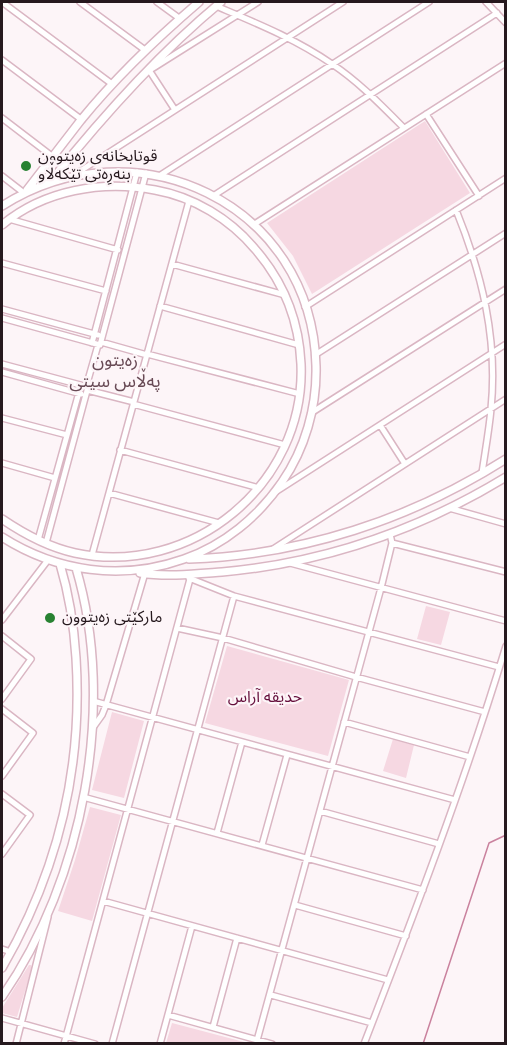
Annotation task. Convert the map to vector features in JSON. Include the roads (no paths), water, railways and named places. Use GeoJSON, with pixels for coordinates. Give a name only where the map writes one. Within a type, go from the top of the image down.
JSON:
{"type":"FeatureCollection","features":[{"type":"Feature","properties":{"kind":"street"},"geometry":{"type":"LineString","coordinates":[[2,2],[112,84]]}},
{"type":"Feature","properties":{"kind":"street"},"geometry":{"type":"LineString","coordinates":[[80,2],[145,50]]}},
{"type":"Feature","properties":{"kind":"street"},"geometry":{"type":"LineString","coordinates":[[157,2],[179,18]]}},
{"type":"Feature","properties":{"kind":"street"},"geometry":{"type":"LineString","coordinates":[[24,193],[112,84],[145,50],[199,2]]}},
{"type":"Feature","properties":{"kind":"street"},"geometry":{"type":"LineString","coordinates":[[149,70],[258,2]]}},
{"type":"Feature","properties":{"kind":"street"},"geometry":{"type":"LineString","coordinates":[[74,175],[343,2]]}},
{"type":"Feature","properties":{"kind":"street"},"geometry":{"type":"LineString","coordinates":[[159,176],[429,2]]}},
{"type":"Feature","properties":{"kind":"street"},"geometry":{"type":"LineString","coordinates":[[486,2],[506,23]]}},
{"type":"Feature","properties":{"kind":"street"},"geometry":{"type":"LineString","coordinates":[[50,182],[113,105],[219,4],[237,15],[288,37],[332,64],[371,94],[404,128]]}},
{"type":"Feature","properties":{"kind":"street"},"geometry":{"type":"LineString","coordinates":[[213,196],[497,13]]}},
{"type":"Feature","properties":{"kind":"street"},"geometry":{"type":"LineString","coordinates":[[2,60],[82,120]]}},
{"type":"Feature","properties":{"kind":"street"},"geometry":{"type":"LineString","coordinates":[[253,225],[506,63]]}},
{"type":"Feature","properties":{"kind":"street"},"geometry":{"type":"LineString","coordinates":[[149,70],[175,110]]}},
{"type":"Feature","properties":{"kind":"street"},"geometry":{"type":"LineString","coordinates":[[102,96],[113,105]]}},
{"type":"Feature","properties":{"kind":"street"},"geometry":{"type":"LineString","coordinates":[[426,114],[479,196]]}},
{"type":"Feature","properties":{"kind":"street"},"geometry":{"type":"LineString","coordinates":[[2,118],[53,157]]}},
{"type":"Feature","properties":{"kind":"street"},"geometry":{"type":"LineString","coordinates":[[2,206],[24,193],[74,175],[110,171],[146,173],[181,182],[229,206],[253,225],[269,242],[290,272],[306,307],[315,355],[315,393],[311,413],[294,461],[275,492],[261,509],[222,540],[183,560]]}},
{"type":"Feature","properties":{"kind":"street"},"geometry":{"type":"LineString","coordinates":[[98,342],[94,334],[135,187],[137,172]]}},
{"type":"Feature","properties":{"kind":"street"},"geometry":{"type":"LineString","coordinates":[[46,543],[85,389],[146,173]]}},
{"type":"Feature","properties":{"kind":"street"},"geometry":{"type":"LineString","coordinates":[[2,176],[24,193]]}},
{"type":"Feature","properties":{"kind":"street"},"geometry":{"type":"LineString","coordinates":[[306,307],[506,178]]}},
{"type":"Feature","properties":{"kind":"street"},"geometry":{"type":"LineString","coordinates":[[2,225],[41,201],[60,194],[100,186],[135,187],[161,191],[189,201],[217,216],[249,242],[274,274],[292,312],[302,373],[296,413],[285,445],[272,470],[249,499],[221,524],[196,538],[157,552],[116,557],[92,555],[75,553],[38,540],[2,519]]}},
{"type":"Feature","properties":{"kind":"street"},"geometry":{"type":"LineString","coordinates":[[92,555],[189,201]]}},
{"type":"Feature","properties":{"kind":"street"},"geometry":{"type":"LineString","coordinates":[[456,210],[473,254],[486,302],[491,353],[491,408],[482,473]]}},
{"type":"Feature","properties":{"kind":"street"},"geometry":{"type":"LineString","coordinates":[[9,219],[118,250]]}},
{"type":"Feature","properties":{"kind":"street"},"geometry":{"type":"LineString","coordinates":[[315,355],[506,233]]}},
{"type":"Feature","properties":{"kind":"street"},"geometry":{"type":"LineString","coordinates":[[2,263],[106,291]]}},
{"type":"Feature","properties":{"kind":"street"},"geometry":{"type":"LineString","coordinates":[[172,264],[285,295]]}},
{"type":"Feature","properties":{"kind":"street"},"geometry":{"type":"LineString","coordinates":[[311,413],[506,289]]}},
{"type":"Feature","properties":{"kind":"street"},"geometry":{"type":"LineString","coordinates":[[160,306],[299,345]]}},
{"type":"Feature","properties":{"kind":"street"},"geometry":{"type":"LineString","coordinates":[[2,309],[94,334]]}},
{"type":"Feature","properties":{"kind":"street"},"geometry":{"type":"LineString","coordinates":[[2,318],[300,394]]}},
{"type":"Feature","properties":{"kind":"street"},"geometry":{"type":"LineString","coordinates":[[275,492],[506,344]]}},
{"type":"Feature","properties":{"kind":"street"},"geometry":{"type":"LineString","coordinates":[[2,364],[285,445]]}},
{"type":"Feature","properties":{"kind":"street"},"geometry":{"type":"LineString","coordinates":[[2,372],[78,393],[85,389]]}},
{"type":"Feature","properties":{"kind":"street"},"geometry":{"type":"LineString","coordinates":[[38,540],[78,393]]}},
{"type":"Feature","properties":{"kind":"street"},"geometry":{"type":"LineString","coordinates":[[268,552],[506,399]]}},
{"type":"Feature","properties":{"kind":"street"},"geometry":{"type":"LineString","coordinates":[[2,418],[67,435]]}},
{"type":"Feature","properties":{"kind":"street"},"geometry":{"type":"LineString","coordinates":[[380,425],[405,464]]}},
{"type":"Feature","properties":{"kind":"street"},"geometry":{"type":"LineString","coordinates":[[120,450],[260,488]]}},
{"type":"Feature","properties":{"kind":"street"},"geometry":{"type":"LineString","coordinates":[[128,571],[183,560],[268,552],[352,532],[428,502],[506,459]]}},
{"type":"Feature","properties":{"kind":"street"},"geometry":{"type":"LineString","coordinates":[[2,463],[55,478]]}},
{"type":"Feature","properties":{"kind":"street"},"geometry":{"type":"LineString","coordinates":[[3,540],[48,560],[76,568],[182,575],[243,570],[289,562],[390,534],[435,515],[505,477]]}},
{"type":"Feature","properties":{"kind":"street"},"geometry":{"type":"LineString","coordinates":[[109,493],[221,524]]}},
{"type":"Feature","properties":{"kind":"street"},"geometry":{"type":"LineString","coordinates":[[249,499],[261,509]]}},
{"type":"Feature","properties":{"kind":"street"},"geometry":{"type":"LineString","coordinates":[[428,502],[435,515]]}},
{"type":"Feature","properties":{"kind":"street"},"geometry":{"type":"LineString","coordinates":[[449,508],[506,524]]}},
{"type":"Feature","properties":{"kind":"street"},"geometry":{"type":"LineString","coordinates":[[257,1042],[381,588],[392,543],[390,534]]}},
{"type":"Feature","properties":{"kind":"street"},"geometry":{"type":"LineString","coordinates":[[392,543],[506,572]]}},
{"type":"Feature","properties":{"kind":"street"},"geometry":{"type":"LineString","coordinates":[[2,620],[48,560]]}},
{"type":"Feature","properties":{"kind":"street"},"geometry":{"type":"LineString","coordinates":[[182,575],[183,560]]}},
{"type":"Feature","properties":{"kind":"street"},"geometry":{"type":"LineString","coordinates":[[289,562],[506,621]]}},
{"type":"Feature","properties":{"kind":"street"},"geometry":{"type":"LineString","coordinates":[[2,968],[35,903],[54,853],[65,809],[76,746],[78,703],[75,643],[60,564]]}},
{"type":"Feature","properties":{"kind":"street"},"geometry":{"type":"LineString","coordinates":[[16,1044],[50,910],[70,849],[83,797],[90,748],[93,701],[90,643],[76,568]]}},
{"type":"Feature","properties":{"kind":"street"},"geometry":{"type":"LineString","coordinates":[[92,729],[106,705],[145,573]]}},
{"type":"Feature","properties":{"kind":"street"},"geometry":{"type":"LineString","coordinates":[[182,575],[234,596],[499,667]]}},
{"type":"Feature","properties":{"kind":"street"},"geometry":{"type":"LineString","coordinates":[[64,1044],[190,579]]}},
{"type":"Feature","properties":{"kind":"street"},"geometry":{"type":"LineString","coordinates":[[112,1044],[234,596]]}},
{"type":"Feature","properties":{"kind":"street"},"geometry":{"type":"LineString","coordinates":[[177,628],[223,638],[485,712]]}},
{"type":"Feature","properties":{"kind":"street"},"geometry":{"type":"LineString","coordinates":[[2,636],[32,659],[2,699]]}},
{"type":"Feature","properties":{"kind":"street"},"geometry":{"type":"LineString","coordinates":[[364,1044],[423,890],[506,646]]}},
{"type":"Feature","properties":{"kind":"street"},"geometry":{"type":"LineString","coordinates":[[93,701],[455,800]]}},
{"type":"Feature","properties":{"kind":"street"},"geometry":{"type":"LineString","coordinates":[[2,709],[33,733],[2,776]]}},
{"type":"Feature","properties":{"kind":"street"},"geometry":{"type":"LineString","coordinates":[[344,722],[470,757]]}},
{"type":"Feature","properties":{"kind":"street"},"geometry":{"type":"LineString","coordinates":[[217,833],[242,742]]}},
{"type":"Feature","properties":{"kind":"street"},"geometry":{"type":"LineString","coordinates":[[76,746],[90,748]]}},
{"type":"Feature","properties":{"kind":"street"},"geometry":{"type":"LineString","coordinates":[[262,845],[287,755]]}},
{"type":"Feature","properties":{"kind":"street"},"geometry":{"type":"LineString","coordinates":[[2,794],[30,815],[2,854]]}},
{"type":"Feature","properties":{"kind":"street"},"geometry":{"type":"LineString","coordinates":[[83,797],[423,890]]}},
{"type":"Feature","properties":{"kind":"street"},"geometry":{"type":"LineString","coordinates":[[320,811],[439,844]]}},
{"type":"Feature","properties":{"kind":"street"},"geometry":{"type":"LineString","coordinates":[[103,901],[388,980]]}},
{"type":"Feature","properties":{"kind":"street"},"geometry":{"type":"LineString","coordinates":[[295,905],[406,936]]}},
{"type":"Feature","properties":{"kind":"street"},"geometry":{"type":"LineString","coordinates":[[2,997],[25,960],[50,910]]}},
{"type":"Feature","properties":{"kind":"street"},"geometry":{"type":"LineString","coordinates":[[160,1044],[192,926]]}},
{"type":"Feature","properties":{"kind":"street"},"geometry":{"type":"LineString","coordinates":[[213,1027],[237,938]]}},
{"type":"Feature","properties":{"kind":"street"},"geometry":{"type":"LineString","coordinates":[[2,949],[11,952]]}},
{"type":"Feature","properties":{"kind":"street"},"geometry":{"type":"LineString","coordinates":[[271,995],[372,1023]]}},
{"type":"Feature","properties":{"kind":"street"},"geometry":{"type":"LineString","coordinates":[[168,1015],[257,1042],[272,1044]]}},
{"type":"Feature","properties":{"kind":"street"},"geometry":{"type":"LineString","coordinates":[[2,1018],[95,1044]]}},
{"type":"Feature","properties":{"kind":"waterway"},"geometry":{"type":"LineString","coordinates":[[423,1044],[489,843],[506,835]]}},
{"type":"Feature","properties":{"kind":"place","name":"قوتابخانەی زەیتوون بنەرِەتی تێکەڵاو"},"geometry":{"type":"Point","coordinates":[26,166]}},
{"type":"Feature","properties":{"kind":"place","name":"مارکێتی زەیتوون"},"geometry":{"type":"Point","coordinates":[50,618]}},
{"type":"Feature","properties":{"kind":"district","name":"زەیتون پەڵاس سیتی"},"geometry":{"type":"Point","coordinates":[115,371]}},
{"type":"Feature","properties":{"kind":"park label","name":"حديقه آراس"},"geometry":{"type":"Point","coordinates":[265,698]}}]}
